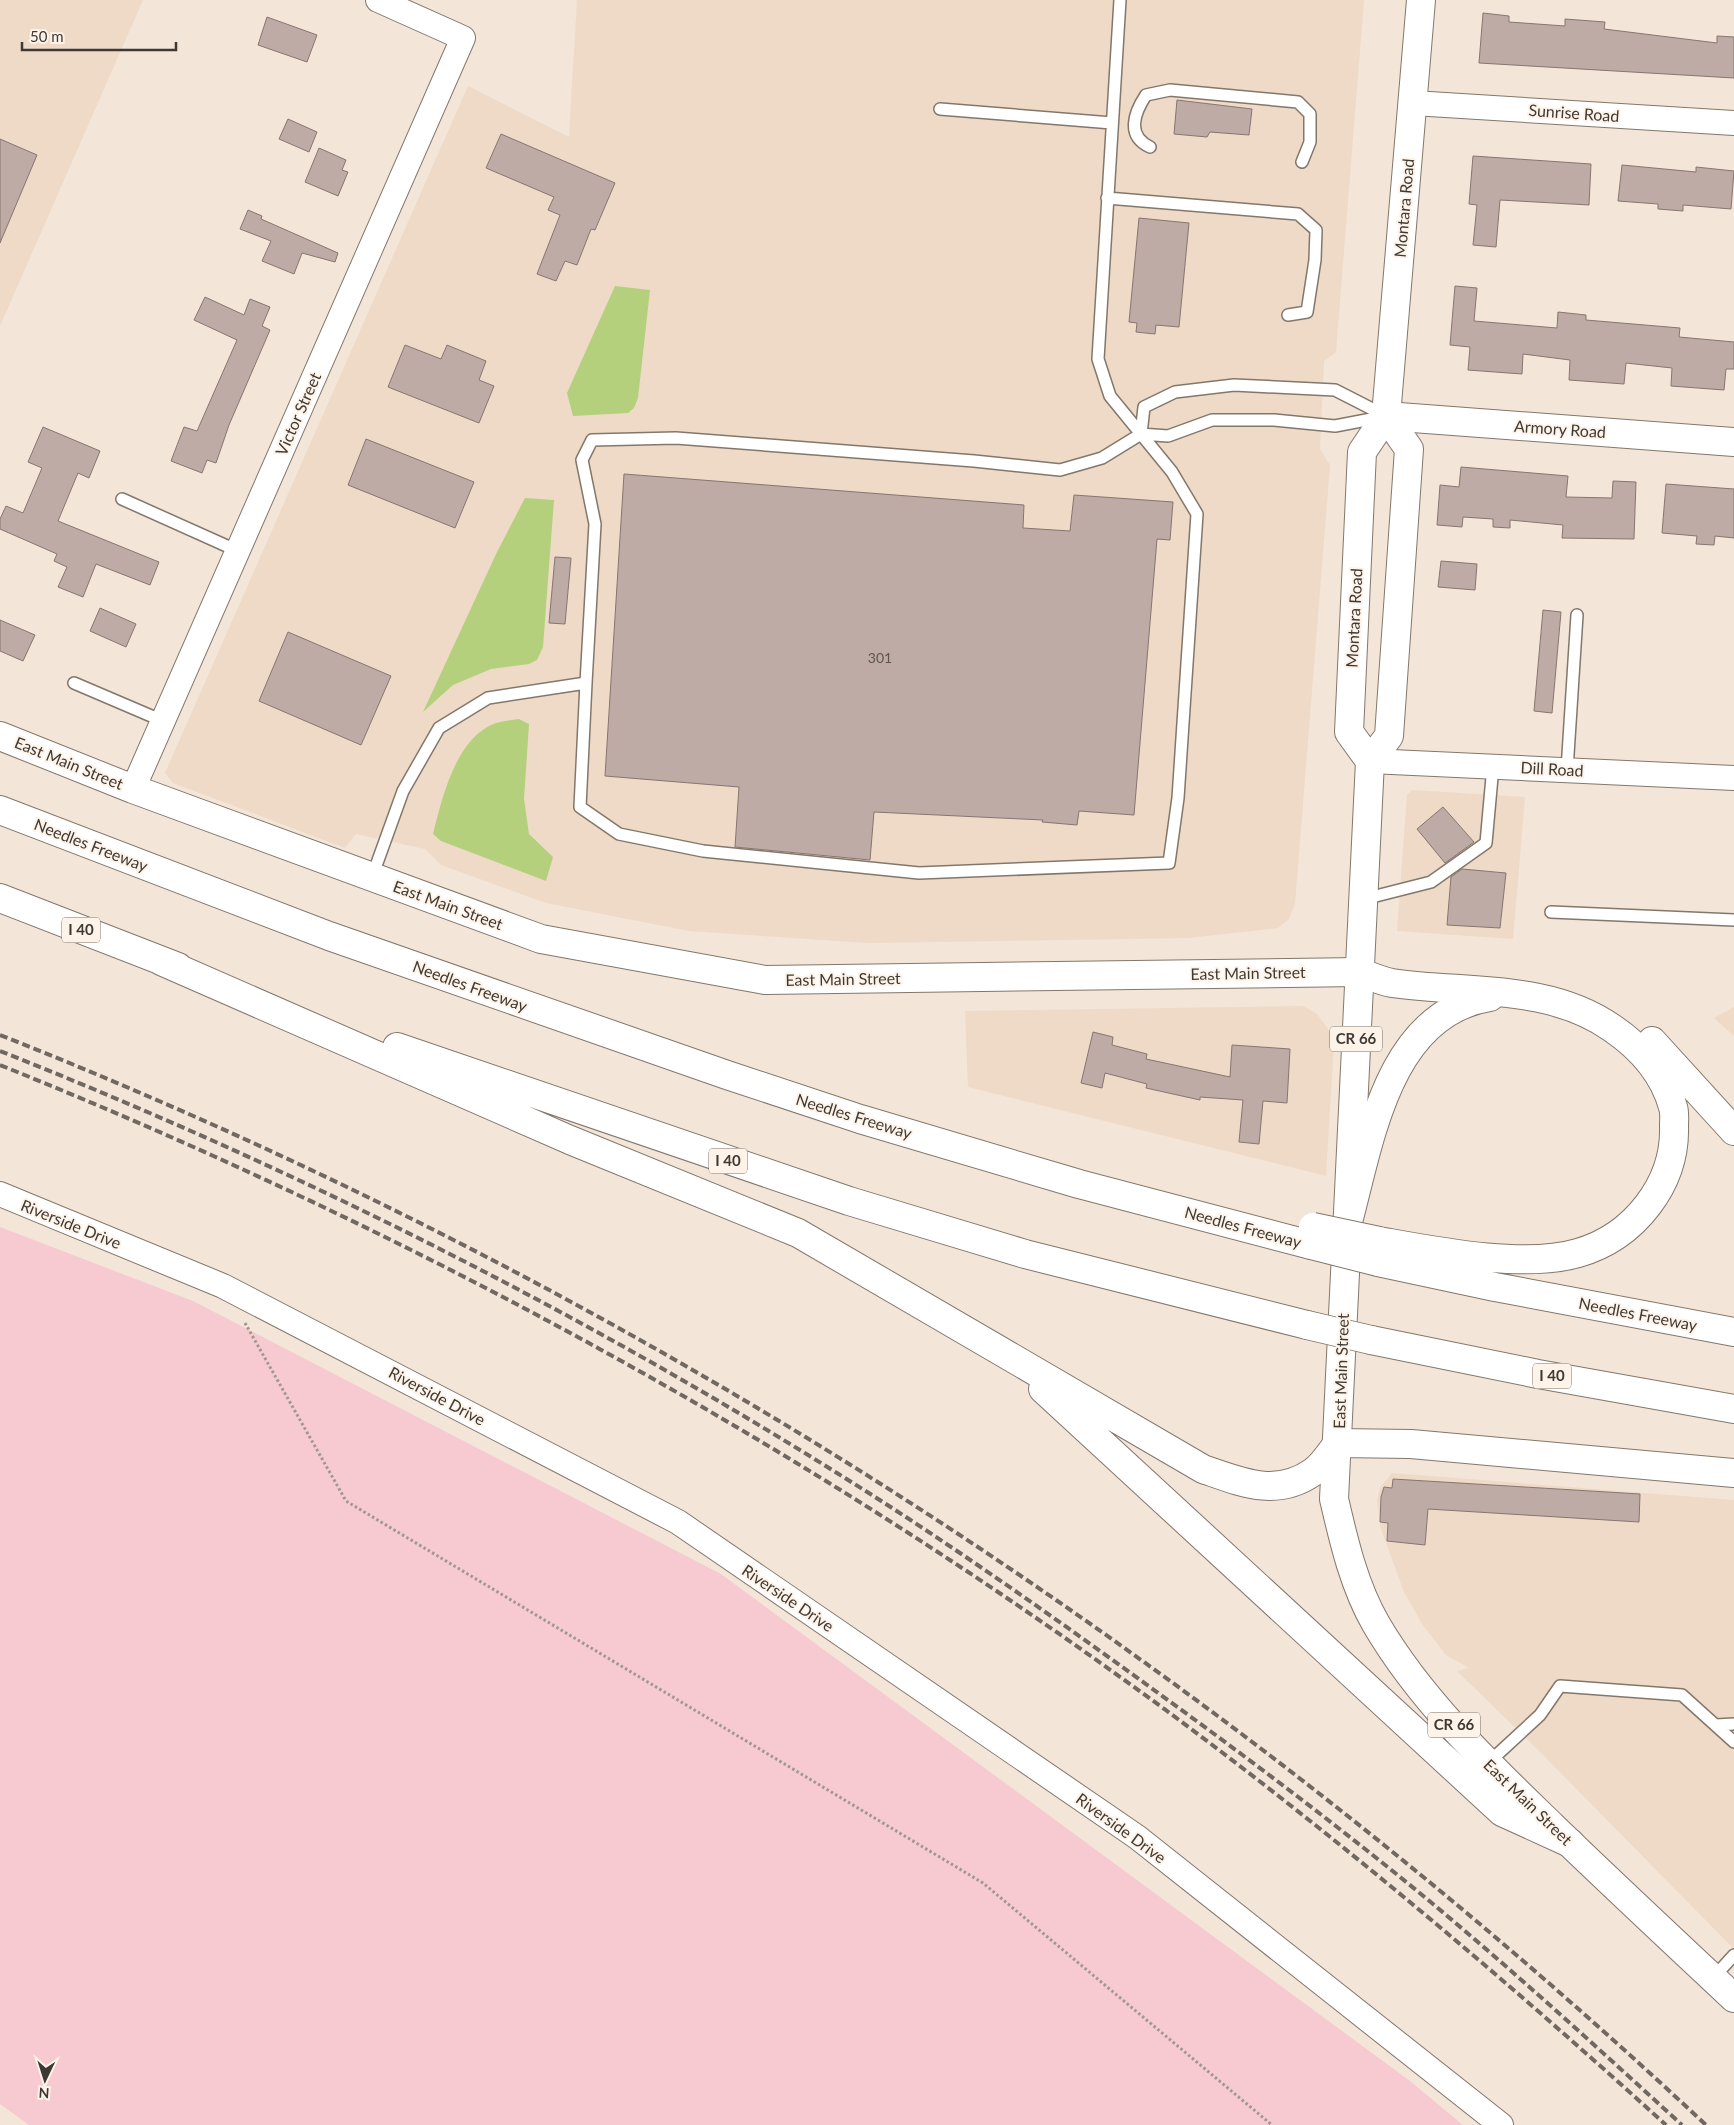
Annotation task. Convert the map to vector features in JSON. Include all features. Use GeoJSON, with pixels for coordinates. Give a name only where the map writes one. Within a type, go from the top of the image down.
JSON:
{"type":"FeatureCollection","features":[{"type":"Feature","properties":{"kind":"main road","name":"Montara Road"},"geometry":{"type":"LineString","coordinates":[[1370,761],[1349,732],[1362,452],[1386,416],[1421,0]]}},
{"type":"Feature","properties":{"kind":"main road","name":"Armory Road"},"geometry":{"type":"LineString","coordinates":[[1386,416],[1734,442]]}},
{"type":"Feature","properties":{"kind":"main road"},"geometry":{"type":"LineString","coordinates":[[1359,972],[1370,761],[1389,736],[1409,449],[1386,416]]}},
{"type":"Feature","properties":{"kind":"main road","name":"East Main Street"},"geometry":{"type":"LineString","coordinates":[[0,736],[134,789],[541,939],[765,980],[1359,972],[1334,1499],[1350,1564],[1376,1624],[1411,1674],[1487,1763],[1734,1998]]}},
{"type":"Feature","properties":{"kind":"main road","name":"Needles Freeway"},"geometry":{"type":"LineString","coordinates":[[0,810],[338,939],[598,1032],[860,1119],[1078,1184],[1379,1252],[1495,1287],[1734,1332]]}},
{"type":"Feature","properties":{"kind":"main road","name":"I 40"},"geometry":{"type":"LineString","coordinates":[[0,898],[161,961],[499,1082],[849,1201],[1034,1256],[1371,1340],[1538,1374],[1734,1409]]}},
{"type":"Feature","properties":{"kind":"main road"},"geometry":{"type":"LineString","coordinates":[[161,961],[570,1140],[798,1232],[1203,1469],[1252,1486],[1287,1485],[1314,1472],[1338,1443],[1411,1444],[1734,1473]]}},
{"type":"Feature","properties":{"kind":"main road"},"geometry":{"type":"LineString","coordinates":[[1359,972],[1387,966],[1524,979],[1565,987],[1604,1003],[1639,1027],[1734,1131]]}},
{"type":"Feature","properties":{"kind":"main road"},"geometry":{"type":"LineString","coordinates":[[1359,972],[1390,982],[1542,999],[1578,1010],[1612,1027],[1640,1050],[1660,1075],[1674,1108],[1674,1142],[1666,1174],[1649,1206],[1624,1230],[1578,1253],[1544,1259],[1379,1252]]}},
{"type":"Feature","properties":{"kind":"main road"},"geometry":{"type":"LineString","coordinates":[[1348,1222],[1379,1109],[1409,1048],[1434,1021],[1455,1007],[1481,998],[1508,994]]}},
{"type":"Feature","properties":{"kind":"main road"},"geometry":{"type":"LineString","coordinates":[[1003,1353],[1502,1812],[1570,1843]]}},
{"type":"Feature","properties":{"kind":"street","name":"Victor Street"},"geometry":{"type":"LineString","coordinates":[[134,789],[462,38],[378,0]]}},
{"type":"Feature","properties":{"kind":"street","name":"Sunrise Road"},"geometry":{"type":"LineString","coordinates":[[1413,103],[1734,122]]}},
{"type":"Feature","properties":{"kind":"street","name":"Dill Road"},"geometry":{"type":"LineString","coordinates":[[1370,761],[1734,778]]}},
{"type":"Feature","properties":{"kind":"street","name":"Riverside Drive"},"geometry":{"type":"LineString","coordinates":[[0,1194],[232,1290],[678,1522],[1137,1837],[1501,2125]]}},
{"type":"Feature","properties":{"kind":"lane"},"geometry":{"type":"LineString","coordinates":[[1120,0],[1098,359],[1110,396],[1141,434],[1172,472],[1197,514],[1178,798],[1169,863],[919,873],[703,851],[619,834],[580,807],[595,524],[582,460],[592,440],[676,438],[974,460],[1060,470],[1102,458],[1141,434],[1168,436],[1212,420],[1274,420],[1335,426],[1386,416]]}},
{"type":"Feature","properties":{"kind":"lane"},"geometry":{"type":"LineString","coordinates":[[1150,147],[1141,143],[1134,130],[1136,111],[1146,95],[1170,90],[1298,102],[1310,114],[1310,142],[1302,162]]}},
{"type":"Feature","properties":{"kind":"lane"},"geometry":{"type":"LineString","coordinates":[[940,109],[1112,123]]}},
{"type":"Feature","properties":{"kind":"lane"},"geometry":{"type":"LineString","coordinates":[[1107,198],[1298,214],[1316,230],[1315,260],[1307,312],[1288,315]]}},
{"type":"Feature","properties":{"kind":"lane"},"geometry":{"type":"LineString","coordinates":[[1141,434],[1144,407],[1175,392],[1234,385],[1334,390],[1386,416]]}},
{"type":"Feature","properties":{"kind":"lane"},"geometry":{"type":"LineString","coordinates":[[122,499],[238,551]]}},
{"type":"Feature","properties":{"kind":"lane"},"geometry":{"type":"LineString","coordinates":[[1566,770],[1577,614]]}},
{"type":"Feature","properties":{"kind":"lane"},"geometry":{"type":"LineString","coordinates":[[74,683],[163,721]]}},
{"type":"Feature","properties":{"kind":"lane"},"geometry":{"type":"LineString","coordinates":[[372,877],[403,791],[439,728],[488,698],[586,683]]}},
{"type":"Feature","properties":{"kind":"lane"},"geometry":{"type":"LineString","coordinates":[[1363,900],[1431,882],[1486,843],[1493,766]]}},
{"type":"Feature","properties":{"kind":"lane"},"geometry":{"type":"LineString","coordinates":[[1551,912],[1734,920]]}},
{"type":"Feature","properties":{"kind":"lane"},"geometry":{"type":"LineString","coordinates":[[1487,1763],[1540,1714],[1560,1686],[1682,1694],[1734,1742]]}},
{"type":"Feature","properties":{"kind":"lane"},"geometry":{"type":"LineString","coordinates":[[1716,1725],[1734,1724]]}},
{"type":"Feature","properties":{"kind":"lane"},"geometry":{"type":"LineString","coordinates":[[1713,1978],[1734,1955]]}},
{"type":"Feature","properties":{"kind":"path"},"geometry":{"type":"LineString","coordinates":[[243,1320],[346,1501],[983,1882],[1272,2125]]}},
{"type":"Feature","properties":{"kind":"shaded area"},"geometry":{"type":"Polygon","coordinates":[[[0,0],[143,0],[0,326],[0,0]]]}},
{"type":"Feature","properties":{"kind":"shaded area"},"geometry":{"type":"Polygon","coordinates":[[[577,0],[1364,0],[1336,352],[1324,361],[1320,449],[1330,465],[1295,904],[1289,919],[1278,928],[1189,938],[868,943],[689,931],[546,903],[441,865],[425,849],[356,834],[345,848],[173,783],[165,773],[468,86],[569,137],[577,0]]]}},
{"type":"Feature","properties":{"kind":"shaded area"},"geometry":{"type":"Polygon","coordinates":[[[615,286],[650,290],[638,398],[634,408],[628,413],[573,416],[567,393],[615,286]]]}},
{"type":"Feature","properties":{"kind":"shaded area"},"geometry":{"type":"Polygon","coordinates":[[[525,498],[554,500],[543,647],[537,660],[529,664],[491,669],[453,685],[423,712],[497,552],[525,498]]]}},
{"type":"Feature","properties":{"kind":"shaded area"},"geometry":{"type":"Polygon","coordinates":[[[519,719],[529,724],[524,799],[529,834],[553,857],[546,881],[441,841],[433,834],[446,787],[461,755],[471,741],[482,730],[496,723],[519,719]]]}},
{"type":"Feature","properties":{"kind":"shaded area"},"geometry":{"type":"Polygon","coordinates":[[[1412,790],[1525,797],[1513,939],[1397,931],[1407,795],[1412,790]]]}},
{"type":"Feature","properties":{"kind":"shaded area"},"geometry":{"type":"Polygon","coordinates":[[[1303,1006],[1317,1014],[1331,1033],[1334,1041],[1326,1176],[968,1087],[965,1011],[1303,1006]]]}},
{"type":"Feature","properties":{"kind":"shaded area"},"geometry":{"type":"Polygon","coordinates":[[[1734,1007],[1734,1036],[1714,1018],[1734,1007]]]}},
{"type":"Feature","properties":{"kind":"shaded area"},"geometry":{"type":"Polygon","coordinates":[[[0,1227],[193,1301],[721,1574],[1410,2081],[1463,2125],[29,2125],[0,2104],[0,1227]]]}},
{"type":"Feature","properties":{"kind":"shaded area"},"geometry":{"type":"Polygon","coordinates":[[[1392,1473],[1734,1500],[1734,1949],[1539,1751],[1457,1671],[1469,1668],[1446,1655],[1422,1624],[1404,1592],[1381,1529],[1377,1501],[1380,1488],[1392,1473]]]}},
{"type":"Feature","properties":{"kind":"building"},"geometry":{"type":"Polygon","coordinates":[[[1483,13],[1509,16],[1509,22],[1565,26],[1565,19],[1605,22],[1604,29],[1717,43],[1717,36],[1734,37],[1734,78],[1479,63],[1483,13]]]}},
{"type":"Feature","properties":{"kind":"building"},"geometry":{"type":"Polygon","coordinates":[[[267,17],[317,35],[307,62],[258,45],[267,17]]]}},
{"type":"Feature","properties":{"kind":"building"},"geometry":{"type":"Polygon","coordinates":[[[1177,100],[1252,109],[1249,135],[1210,132],[1207,137],[1174,134],[1177,100]]]}},
{"type":"Feature","properties":{"kind":"building"},"geometry":{"type":"Polygon","coordinates":[[[288,119],[317,132],[309,152],[279,139],[288,119]]]}},
{"type":"Feature","properties":{"kind":"building"},"geometry":{"type":"Polygon","coordinates":[[[501,134],[615,183],[595,230],[591,229],[577,265],[565,261],[556,281],[537,274],[560,215],[548,210],[554,197],[486,168],[501,134]]]}},
{"type":"Feature","properties":{"kind":"building"},"geometry":{"type":"Polygon","coordinates":[[[0,139],[37,155],[0,243],[0,139]]]}},
{"type":"Feature","properties":{"kind":"building"},"geometry":{"type":"Polygon","coordinates":[[[319,148],[346,160],[342,170],[348,172],[338,196],[305,182],[319,148]]]}},
{"type":"Feature","properties":{"kind":"building"},"geometry":{"type":"Polygon","coordinates":[[[1473,156],[1591,164],[1589,205],[1500,200],[1496,247],[1473,245],[1477,205],[1469,204],[1473,156]]]}},
{"type":"Feature","properties":{"kind":"building"},"geometry":{"type":"Polygon","coordinates":[[[1622,165],[1696,172],[1696,167],[1734,171],[1731,209],[1683,205],[1683,211],[1658,209],[1658,204],[1618,201],[1622,165]]]}},
{"type":"Feature","properties":{"kind":"building"},"geometry":{"type":"Polygon","coordinates":[[[248,210],[262,216],[261,219],[338,253],[335,262],[302,253],[294,274],[262,261],[271,241],[240,229],[248,210]]]}},
{"type":"Feature","properties":{"kind":"building"},"geometry":{"type":"Polygon","coordinates":[[[1139,218],[1189,223],[1179,327],[1156,325],[1155,334],[1136,332],[1137,323],[1129,322],[1139,218]]]}},
{"type":"Feature","properties":{"kind":"building"},"geometry":{"type":"Polygon","coordinates":[[[1455,286],[1477,288],[1474,321],[1557,328],[1558,312],[1586,315],[1586,320],[1680,328],[1679,337],[1734,342],[1734,369],[1726,369],[1724,390],[1671,386],[1672,368],[1626,363],[1624,384],[1569,380],[1570,360],[1523,354],[1522,374],[1468,370],[1470,347],[1450,345],[1455,286]]]}},
{"type":"Feature","properties":{"kind":"building"},"geometry":{"type":"Polygon","coordinates":[[[205,297],[244,315],[250,299],[270,307],[262,326],[270,330],[229,425],[216,463],[207,460],[202,473],[171,461],[184,427],[197,431],[237,340],[194,320],[205,297]]]}},
{"type":"Feature","properties":{"kind":"building"},"geometry":{"type":"Polygon","coordinates":[[[405,345],[441,359],[447,345],[486,361],[479,380],[494,386],[479,423],[388,387],[405,345]]]}},
{"type":"Feature","properties":{"kind":"building"},"geometry":{"type":"Polygon","coordinates":[[[43,427],[100,451],[89,478],[78,473],[58,521],[159,562],[150,585],[96,564],[83,597],[58,587],[67,567],[54,561],[57,554],[0,529],[0,519],[6,506],[23,513],[42,468],[28,462],[43,427]]]}},
{"type":"Feature","properties":{"kind":"building"},"geometry":{"type":"Polygon","coordinates":[[[366,439],[474,482],[455,528],[348,485],[366,439]]]}},
{"type":"Feature","properties":{"kind":"building"},"geometry":{"type":"Polygon","coordinates":[[[1461,467],[1568,476],[1566,497],[1612,498],[1613,481],[1636,482],[1634,539],[1562,538],[1563,525],[1510,520],[1510,528],[1493,527],[1493,519],[1463,517],[1462,527],[1437,525],[1440,485],[1459,487],[1461,467]]]}},
{"type":"Feature","properties":{"kind":"building"},"geometry":{"type":"Polygon","coordinates":[[[624,474],[1024,505],[1023,528],[1070,531],[1074,495],[1173,502],[1170,540],[1157,539],[1134,815],[1079,811],[1077,825],[1042,822],[1043,820],[874,812],[870,860],[735,847],[739,787],[605,776],[624,474]]]}},
{"type":"Feature","properties":{"kind":"building"},"geometry":{"type":"Polygon","coordinates":[[[1666,484],[1734,489],[1734,538],[1715,536],[1714,545],[1696,544],[1697,536],[1662,533],[1666,484]]]}},
{"type":"Feature","properties":{"kind":"building"},"geometry":{"type":"Polygon","coordinates":[[[555,557],[571,558],[565,624],[549,623],[555,557]]]}},
{"type":"Feature","properties":{"kind":"building"},"geometry":{"type":"Polygon","coordinates":[[[1441,561],[1477,564],[1475,590],[1438,587],[1441,561]]]}},
{"type":"Feature","properties":{"kind":"building"},"geometry":{"type":"Polygon","coordinates":[[[100,608],[136,624],[126,647],[90,631],[100,608]]]}},
{"type":"Feature","properties":{"kind":"building"},"geometry":{"type":"Polygon","coordinates":[[[1543,610],[1561,612],[1552,713],[1534,711],[1543,610]]]}},
{"type":"Feature","properties":{"kind":"building"},"geometry":{"type":"Polygon","coordinates":[[[0,620],[35,635],[23,661],[0,651],[0,620]]]}},
{"type":"Feature","properties":{"kind":"building"},"geometry":{"type":"Polygon","coordinates":[[[288,632],[391,676],[361,745],[259,701],[288,632]]]}},
{"type":"Feature","properties":{"kind":"building"},"geometry":{"type":"Polygon","coordinates":[[[1443,807],[1474,842],[1445,863],[1417,829],[1443,807]]]}},
{"type":"Feature","properties":{"kind":"building"},"geometry":{"type":"Polygon","coordinates":[[[1462,869],[1506,873],[1500,928],[1447,925],[1451,877],[1462,869]]]}},
{"type":"Feature","properties":{"kind":"building"},"geometry":{"type":"Polygon","coordinates":[[[1093,1032],[1113,1037],[1112,1045],[1147,1054],[1146,1059],[1230,1077],[1232,1045],[1290,1049],[1287,1103],[1263,1101],[1259,1144],[1239,1142],[1243,1100],[1200,1097],[1200,1100],[1146,1088],[1147,1084],[1105,1073],[1102,1088],[1081,1083],[1093,1032]]]}},
{"type":"Feature","properties":{"kind":"building"},"geometry":{"type":"Polygon","coordinates":[[[1393,1479],[1640,1494],[1639,1522],[1428,1509],[1425,1545],[1387,1541],[1388,1523],[1380,1522],[1381,1497],[1384,1487],[1392,1488],[1393,1479]]]}},
{"type":"Feature","properties":{"kind":"railway"},"geometry":{"type":"LineString","coordinates":[[0,1035],[236,1135],[465,1246],[688,1367],[904,1499],[1114,1641],[1318,1793],[1515,1954],[1706,2125]]}},
{"type":"Feature","properties":{"kind":"railway"},"geometry":{"type":"LineString","coordinates":[[0,1051],[216,1142],[428,1243],[635,1353],[737,1412],[878,1499],[1001,1581],[1161,1695],[1333,1823],[1496,1958],[1682,2125]]}},
{"type":"Feature","properties":{"kind":"railway"},"geometry":{"type":"LineString","coordinates":[[0,1065],[154,1130],[306,1199],[456,1273],[604,1351],[749,1434],[891,1522],[1031,1614],[1232,1760],[1359,1860],[1483,1964],[1666,2125]]}}]}
